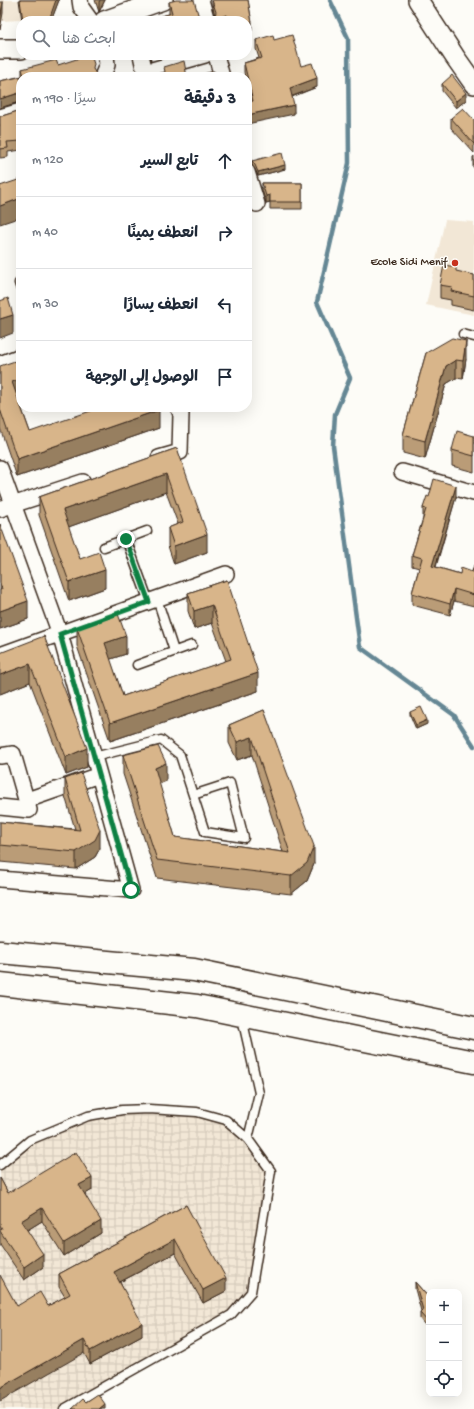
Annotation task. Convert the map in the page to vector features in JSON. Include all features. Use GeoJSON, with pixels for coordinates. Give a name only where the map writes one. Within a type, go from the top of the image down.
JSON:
{"type":"FeatureCollection","features":[{"type":"Feature","properties":{"kind":"highway"},"geometry":{"type":"LineString","coordinates":[[0,952],[194,970],[474,1028]]}},
{"type":"Feature","properties":{"kind":"highway"},"geometry":{"type":"LineString","coordinates":[[0,984],[197,1006],[474,1062]]}},
{"type":"Feature","properties":{"kind":"street"},"geometry":{"type":"LineString","coordinates":[[80,0],[81,7],[87,16]]}},
{"type":"Feature","properties":{"kind":"street"},"geometry":{"type":"LineString","coordinates":[[133,16],[163,0]]}},
{"type":"Feature","properties":{"kind":"street"},"geometry":{"type":"LineString","coordinates":[[201,0],[206,16]]}},
{"type":"Feature","properties":{"kind":"street"},"geometry":{"type":"LineString","coordinates":[[418,0],[474,84]]}},
{"type":"Feature","properties":{"kind":"street"},"geometry":{"type":"LineString","coordinates":[[0,49],[16,49]]}},
{"type":"Feature","properties":{"kind":"street"},"geometry":{"type":"LineString","coordinates":[[104,72],[107,65],[106,60]]}},
{"type":"Feature","properties":{"kind":"street"},"geometry":{"type":"LineString","coordinates":[[142,60],[145,72]]}},
{"type":"Feature","properties":{"kind":"street"},"geometry":{"type":"LineString","coordinates":[[155,72],[190,60]]}},
{"type":"Feature","properties":{"kind":"street"},"geometry":{"type":"LineString","coordinates":[[217,60],[221,72]]}},
{"type":"Feature","properties":{"kind":"street"},"geometry":{"type":"LineString","coordinates":[[0,116],[16,112]]}},
{"type":"Feature","properties":{"kind":"street"},"geometry":{"type":"LineString","coordinates":[[252,188],[257,204]]}},
{"type":"Feature","properties":{"kind":"street"},"geometry":{"type":"LineString","coordinates":[[0,364],[16,358]]}},
{"type":"Feature","properties":{"kind":"street"},"geometry":{"type":"LineString","coordinates":[[149,461],[180,452],[180,412]]}},
{"type":"Feature","properties":{"kind":"street"},"geometry":{"type":"LineString","coordinates":[[0,468],[6,507],[60,634],[131,890],[0,880]]}},
{"type":"Feature","properties":{"kind":"street"},"geometry":{"type":"LineString","coordinates":[[402,472],[474,493]]}},
{"type":"Feature","properties":{"kind":"street"},"geometry":{"type":"LineString","coordinates":[[6,507],[96,478]]}},
{"type":"Feature","properties":{"kind":"street"},"geometry":{"type":"LineString","coordinates":[[0,656],[226,574]]}},
{"type":"Feature","properties":{"kind":"street"},"geometry":{"type":"LineString","coordinates":[[0,756],[13,754],[29,810],[0,807]]}},
{"type":"Feature","properties":{"kind":"street"},"geometry":{"type":"LineString","coordinates":[[27,800],[99,775]]}},
{"type":"Feature","properties":{"kind":"lane"},"geometry":{"type":"LineString","coordinates":[[463,334],[474,337]]}},
{"type":"Feature","properties":{"kind":"lane"},"geometry":{"type":"LineString","coordinates":[[104,547],[147,531]]}},
{"type":"Feature","properties":{"kind":"lane"},"geometry":{"type":"LineString","coordinates":[[126,539],[174,651]]}},
{"type":"Feature","properties":{"kind":"lane"},"geometry":{"type":"LineString","coordinates":[[137,665],[192,645]]}},
{"type":"Feature","properties":{"kind":"lane"},"geometry":{"type":"LineString","coordinates":[[94,757],[161,740],[180,755],[205,832],[244,838],[230,783],[193,795]]}},
{"type":"Feature","properties":{"kind":"lane"},"geometry":{"type":"LineString","coordinates":[[241,1015],[259,1093],[248,1139]]}},
{"type":"Feature","properties":{"kind":"lane"},"geometry":{"type":"LineString","coordinates":[[0,1165],[30,1140],[88,1116],[122,1110],[149,1109],[197,1112],[226,1120],[248,1139],[271,1171],[251,1292],[231,1315],[64,1409]]}},
{"type":"Feature","properties":{"kind":"shaded area"},"geometry":{"type":"Polygon","coordinates":[[[0,0],[59,0],[53,16],[16,16],[16,20],[2,21],[0,30],[0,0]]]}},
{"type":"Feature","properties":{"kind":"shaded area","name":"Ecole Sidi Menif"},"geometry":{"type":"Polygon","coordinates":[[[445,220],[474,222],[474,315],[426,305],[445,220]]]}},
{"type":"Feature","properties":{"kind":"shaded area"},"geometry":{"type":"Polygon","coordinates":[[[149,1109],[226,1120],[248,1139],[271,1171],[251,1292],[231,1315],[64,1409],[0,1409],[0,1159],[30,1140],[88,1116],[149,1109]]]}},
{"type":"Feature","properties":{"kind":"building"},"geometry":{"type":"Polygon","coordinates":[[[20,0],[56,0],[50,16],[22,16],[20,0]]]}},
{"type":"Feature","properties":{"kind":"building"},"geometry":{"type":"Polygon","coordinates":[[[176,0],[194,0],[199,16],[162,16],[172,13],[169,2],[176,0]]]}},
{"type":"Feature","properties":{"kind":"building"},"geometry":{"type":"Polygon","coordinates":[[[212,0],[248,0],[251,16],[215,16],[216,12],[212,0]]]}},
{"type":"Feature","properties":{"kind":"building"},"geometry":{"type":"Polygon","coordinates":[[[0,2],[3,2],[0,19],[0,2]]]}},
{"type":"Feature","properties":{"kind":"building"},"geometry":{"type":"Polygon","coordinates":[[[273,35],[274,40],[292,35],[301,66],[312,63],[317,78],[290,88],[294,105],[252,114],[252,72],[246,72],[244,63],[262,58],[256,40],[273,35]]]}},
{"type":"Feature","properties":{"kind":"building"},"geometry":{"type":"Polygon","coordinates":[[[56,60],[58,65],[74,60],[93,60],[93,69],[95,72],[23,72],[22,69],[56,60]]]}},
{"type":"Feature","properties":{"kind":"building"},"geometry":{"type":"Polygon","coordinates":[[[184,61],[186,72],[165,72],[164,67],[184,61]]]}},
{"type":"Feature","properties":{"kind":"building"},"geometry":{"type":"Polygon","coordinates":[[[452,75],[466,93],[456,101],[442,84],[452,75]]]}},
{"type":"Feature","properties":{"kind":"building"},"geometry":{"type":"Polygon","coordinates":[[[16,78],[16,94],[0,99],[0,81],[16,78]]]}},
{"type":"Feature","properties":{"kind":"building"},"geometry":{"type":"Polygon","coordinates":[[[463,108],[474,120],[474,144],[451,118],[463,108]]]}},
{"type":"Feature","properties":{"kind":"building"},"geometry":{"type":"Polygon","coordinates":[[[16,112],[16,141],[7,142],[8,148],[0,149],[0,116],[16,112]]]}},
{"type":"Feature","properties":{"kind":"building"},"geometry":{"type":"Polygon","coordinates":[[[282,153],[285,165],[258,172],[252,161],[282,153]]]}},
{"type":"Feature","properties":{"kind":"building"},"geometry":{"type":"Polygon","coordinates":[[[16,181],[16,200],[0,206],[0,186],[16,181]]]}},
{"type":"Feature","properties":{"kind":"building"},"geometry":{"type":"Polygon","coordinates":[[[262,183],[302,183],[302,202],[270,202],[270,195],[266,196],[262,183]]]}},
{"type":"Feature","properties":{"kind":"building"},"geometry":{"type":"Polygon","coordinates":[[[444,265],[456,267],[456,271],[474,275],[474,296],[451,291],[452,287],[440,285],[444,265]]]}},
{"type":"Feature","properties":{"kind":"building"},"geometry":{"type":"Polygon","coordinates":[[[8,298],[13,315],[0,319],[0,301],[8,298]]]}},
{"type":"Feature","properties":{"kind":"building"},"geometry":{"type":"Polygon","coordinates":[[[452,338],[466,341],[463,361],[456,360],[446,366],[425,441],[403,435],[426,353],[452,338]]]}},
{"type":"Feature","properties":{"kind":"building"},"geometry":{"type":"Polygon","coordinates":[[[16,361],[16,381],[12,382],[16,393],[16,412],[23,412],[30,432],[88,412],[153,412],[17,459],[0,409],[0,366],[16,361]]]}},
{"type":"Feature","properties":{"kind":"building"},"geometry":{"type":"Polygon","coordinates":[[[457,431],[474,436],[474,456],[452,450],[457,431]]]}},
{"type":"Feature","properties":{"kind":"building"},"geometry":{"type":"Polygon","coordinates":[[[177,448],[207,534],[174,546],[168,528],[183,522],[166,474],[63,510],[80,559],[99,552],[105,570],[69,582],[39,497],[177,448]]]}},
{"type":"Feature","properties":{"kind":"building"},"geometry":{"type":"Polygon","coordinates":[[[434,479],[456,486],[432,566],[460,574],[461,568],[472,572],[474,565],[474,595],[454,589],[450,604],[412,593],[422,558],[412,555],[426,509],[423,508],[427,496],[429,497],[434,479]]]}},
{"type":"Feature","properties":{"kind":"building"},"geometry":{"type":"Polygon","coordinates":[[[0,524],[28,601],[0,611],[0,590],[2,589],[0,583],[0,524]]]}},
{"type":"Feature","properties":{"kind":"building"},"geometry":{"type":"Polygon","coordinates":[[[227,580],[258,673],[110,723],[77,628],[118,614],[126,636],[105,643],[123,696],[231,659],[212,605],[194,611],[188,593],[227,580]]]}},
{"type":"Feature","properties":{"kind":"building"},"geometry":{"type":"Polygon","coordinates":[[[44,636],[87,748],[66,757],[30,664],[0,675],[0,653],[44,636]]]}},
{"type":"Feature","properties":{"kind":"building"},"geometry":{"type":"Polygon","coordinates":[[[421,707],[427,720],[416,725],[410,712],[421,707]]]}},
{"type":"Feature","properties":{"kind":"building"},"geometry":{"type":"Polygon","coordinates":[[[264,710],[314,846],[307,863],[291,876],[157,860],[123,755],[158,746],[166,763],[155,768],[175,837],[290,853],[252,737],[237,742],[229,725],[264,710]]]}},
{"type":"Feature","properties":{"kind":"building"},"geometry":{"type":"Polygon","coordinates":[[[81,773],[100,830],[95,840],[76,852],[0,845],[0,822],[80,830],[65,779],[81,773]]]}},
{"type":"Feature","properties":{"kind":"building"},"geometry":{"type":"Polygon","coordinates":[[[76,1152],[92,1178],[79,1185],[101,1221],[64,1243],[42,1208],[21,1221],[43,1254],[24,1267],[0,1231],[2,1229],[0,1225],[0,1178],[8,1193],[76,1152]]]}},
{"type":"Feature","properties":{"kind":"building"},"geometry":{"type":"Polygon","coordinates":[[[186,1205],[226,1278],[203,1290],[175,1239],[114,1272],[142,1323],[90,1351],[84,1340],[0,1388],[0,1275],[17,1306],[40,1292],[48,1306],[70,1294],[59,1274],[186,1205]]]}},
{"type":"Feature","properties":{"kind":"building"},"geometry":{"type":"Polygon","coordinates":[[[415,1282],[426,1295],[426,1320],[420,1313],[423,1310],[415,1282]]]}},
{"type":"Feature","properties":{"kind":"building"},"geometry":{"type":"Polygon","coordinates":[[[98,1394],[105,1404],[99,1409],[72,1409],[83,1399],[86,1402],[98,1394]]]}},
{"type":"Feature","properties":{"kind":"waterway"},"geometry":{"type":"LineString","coordinates":[[330,0],[348,38],[349,163],[317,302],[350,378],[335,414],[333,446],[360,647],[454,715],[474,746]]}},
{"type":"Feature","properties":{"kind":"place","name":"Ecole Sidi Menif"},"geometry":{"type":"Point","coordinates":[455,263]}},
{"type":"Feature","properties":{"kind":"route"},"geometry":{"type":"LineString","coordinates":[[126,539],[149,602],[60,634],[131,890]]}}]}
